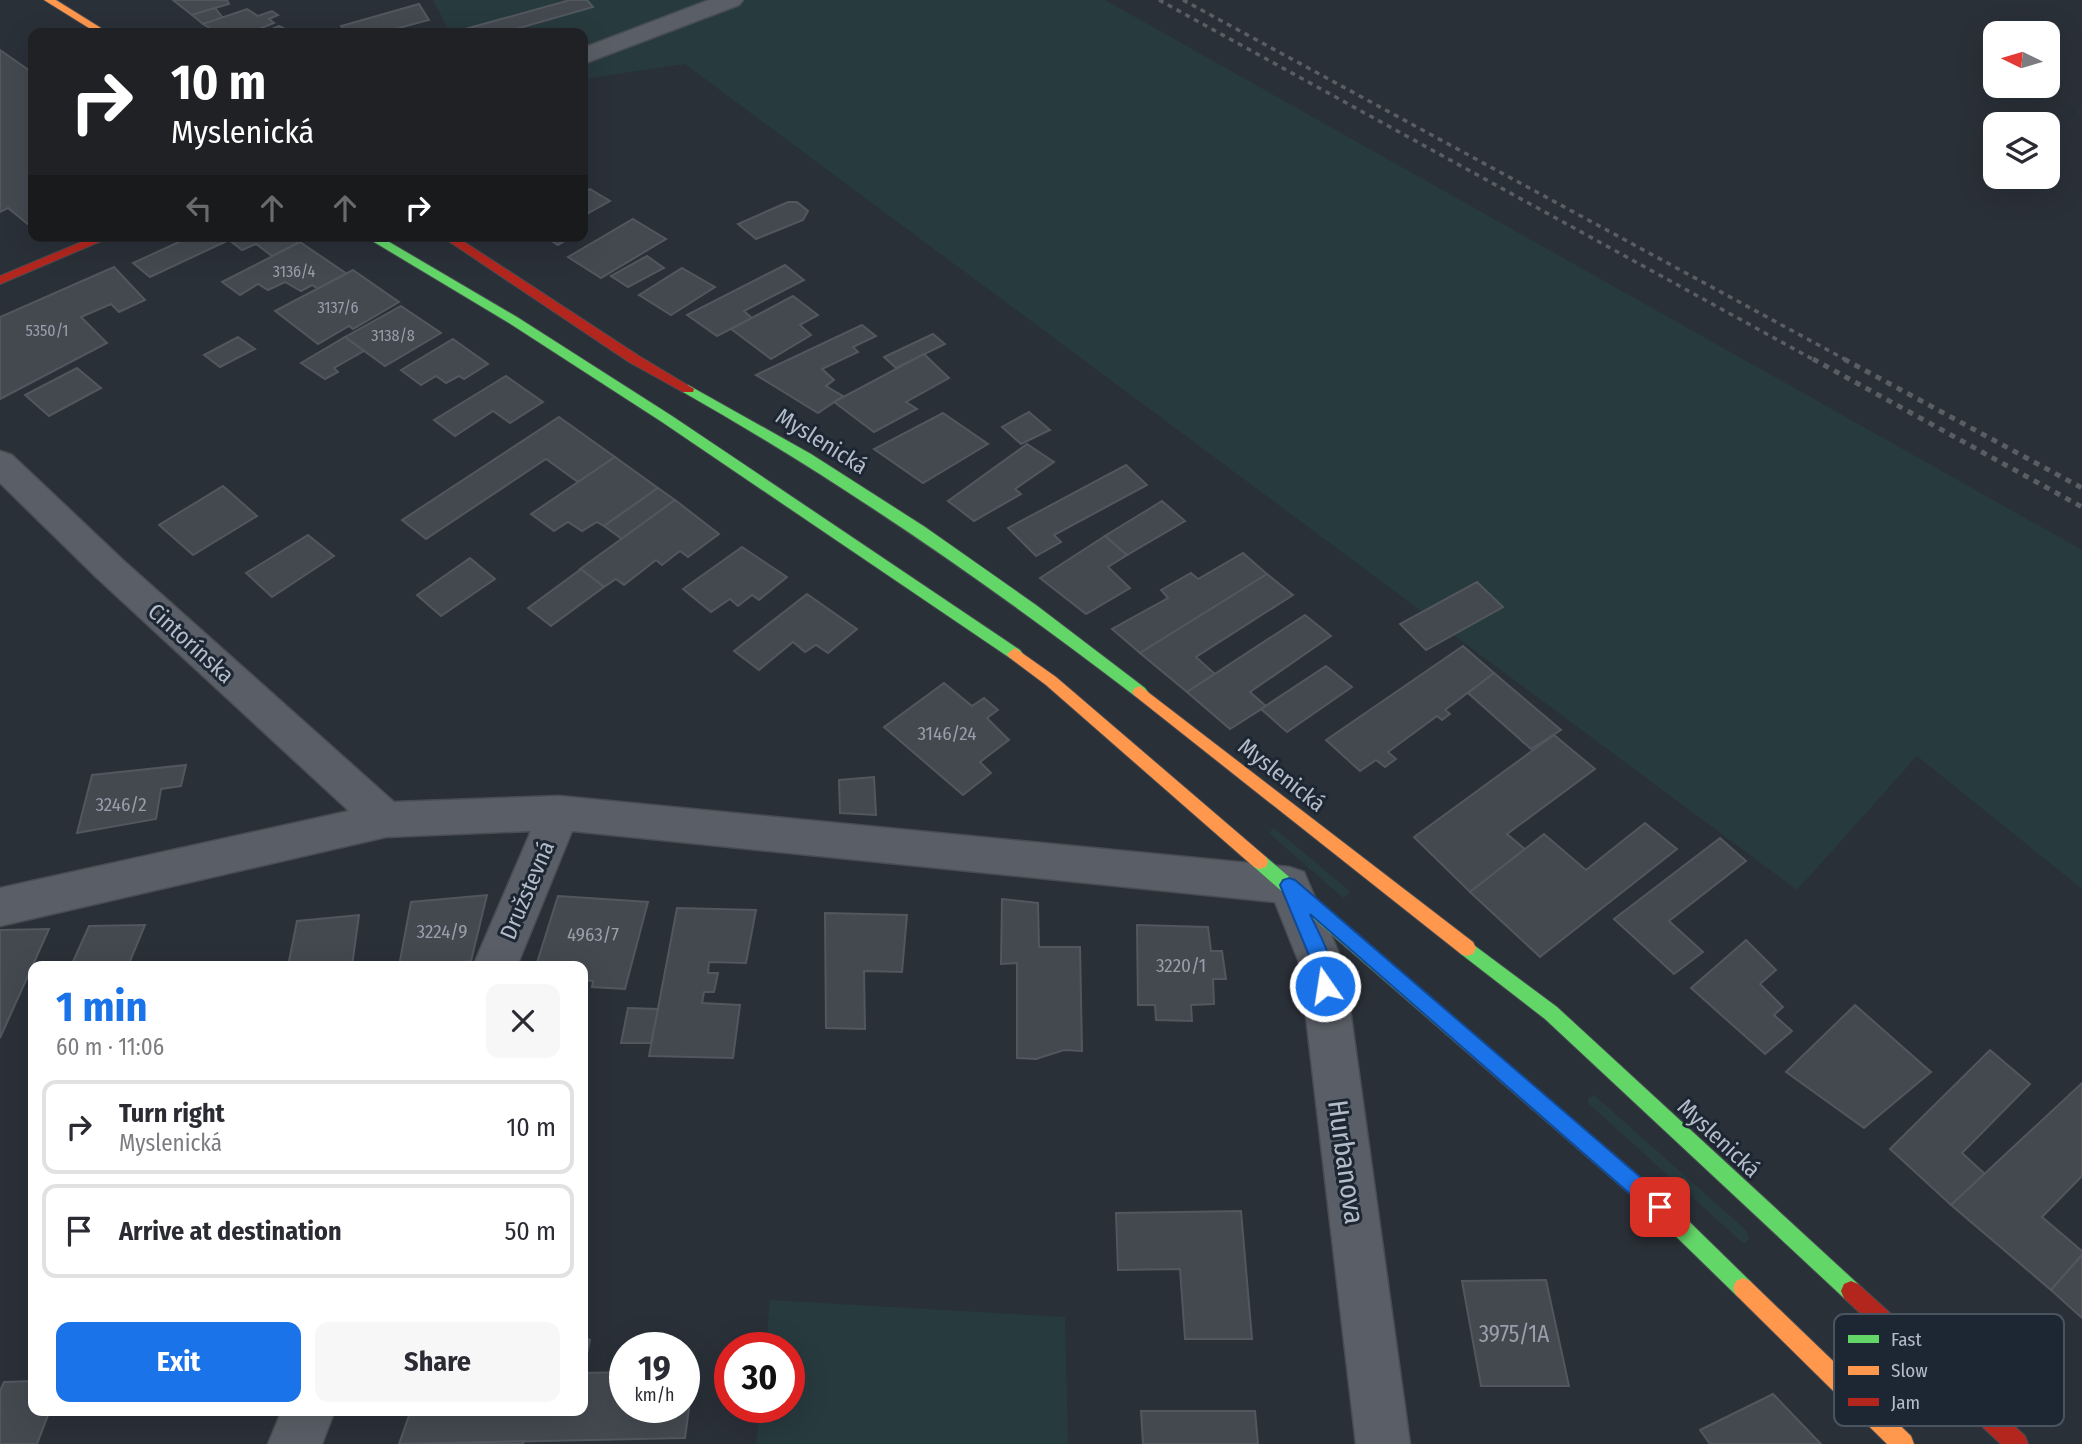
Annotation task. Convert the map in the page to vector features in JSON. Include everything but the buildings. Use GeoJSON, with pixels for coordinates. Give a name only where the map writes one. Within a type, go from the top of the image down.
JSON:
{"type":"FeatureCollection","features":[{"type":"Feature","properties":{"kind":"main road"},"geometry":{"type":"LineString","coordinates":[[50,0],[96,28]]}},
{"type":"Feature","properties":{"kind":"main road"},"geometry":{"type":"LineString","coordinates":[[0,280],[92,242]]}},
{"type":"Feature","properties":{"kind":"main road"},"geometry":{"type":"LineString","coordinates":[[380,242],[513,320],[623,391],[1000,643],[1106,726],[1660,1207],[1834,1377]]}},
{"type":"Feature","properties":{"kind":"main road","name":"Myslenická"},"geometry":{"type":"LineString","coordinates":[[456,242],[634,359],[750,423],[919,528],[1088,651],[1551,1013],[1876,1314]]}},
{"type":"Feature","properties":{"kind":"main road"},"geometry":{"type":"LineString","coordinates":[[1885,1426],[1903,1444]]}},
{"type":"Feature","properties":{"kind":"main road","name":"Myslenická"},"geometry":{"type":"LineString","coordinates":[[1998,1426],[2017,1444]]}},
{"type":"Feature","properties":{"kind":"street"},"geometry":{"type":"LineString","coordinates":[[588,55],[731,0]]}},
{"type":"Feature","properties":{"kind":"street","name":"Cintorínska"},"geometry":{"type":"LineString","coordinates":[[0,463],[110,569],[386,820]]}},
{"type":"Feature","properties":{"kind":"street"},"geometry":{"type":"LineString","coordinates":[[0,907],[386,820],[559,813],[1289,885]]}},
{"type":"Feature","properties":{"kind":"street","name":"Družstevná"},"geometry":{"type":"LineString","coordinates":[[497,961],[559,813]]}},
{"type":"Feature","properties":{"kind":"street","name":"Hurbanova"},"geometry":{"type":"LineString","coordinates":[[1289,885],[1322,965],[1382,1444]]}},
{"type":"Feature","properties":{"kind":"street"},"geometry":{"type":"LineString","coordinates":[[295,1444],[307,1416]]}},
{"type":"Feature","properties":{"kind":"green space"},"geometry":{"type":"Polygon","coordinates":[[[433,0],[1105,0],[2082,550],[2082,889],[1917,756],[1797,890],[685,64],[588,78],[588,28],[447,28],[433,0]]]}},
{"type":"Feature","properties":{"kind":"green space"},"geometry":{"type":"Polygon","coordinates":[[[1274,828],[1351,892],[1343,898],[1269,833],[1274,828]]]}},
{"type":"Feature","properties":{"kind":"green space"},"geometry":{"type":"Polygon","coordinates":[[[1594,1095],[1747,1231],[1749,1239],[1744,1244],[1588,1103],[1588,1099],[1594,1095]]]}},
{"type":"Feature","properties":{"kind":"green space"},"geometry":{"type":"Polygon","coordinates":[[[770,1300],[1065,1317],[1068,1444],[756,1444],[758,1423],[805,1423],[805,1332],[767,1332],[770,1300]]]}},
{"type":"Feature","properties":{"kind":"railway"},"geometry":{"type":"LineString","coordinates":[[1159,0],[1816,361]]}},
{"type":"Feature","properties":{"kind":"railway"},"geometry":{"type":"LineString","coordinates":[[1183,0],[1848,361]]}},
{"type":"Feature","properties":{"kind":"railway"},"geometry":{"type":"LineString","coordinates":[[1813,359],[2082,507]]}},
{"type":"Feature","properties":{"kind":"railway"},"geometry":{"type":"LineString","coordinates":[[1844,359],[2082,488]]}},
{"type":"Feature","properties":{"kind":"traffic: fast"},"geometry":{"type":"LineString","coordinates":[[380,242],[513,320],[667,419],[1015,654]]}},
{"type":"Feature","properties":{"kind":"traffic: fast"},"geometry":{"type":"LineString","coordinates":[[688,389],[806,458],[920,531],[1031,609],[1140,692]]}},
{"type":"Feature","properties":{"kind":"traffic: fast"},"geometry":{"type":"LineString","coordinates":[[1260,862],[1660,1207],[1743,1288]]}},
{"type":"Feature","properties":{"kind":"traffic: fast"},"geometry":{"type":"LineString","coordinates":[[1467,948],[1551,1013],[1851,1291]]}},
{"type":"Feature","properties":{"kind":"traffic: slow"},"geometry":{"type":"LineString","coordinates":[[49,0],[96,28]]}},
{"type":"Feature","properties":{"kind":"traffic: slow"},"geometry":{"type":"LineString","coordinates":[[1015,654],[1051,681],[1260,862]]}},
{"type":"Feature","properties":{"kind":"traffic: slow"},"geometry":{"type":"LineString","coordinates":[[1140,692],[1467,948]]}},
{"type":"Feature","properties":{"kind":"traffic: slow"},"geometry":{"type":"LineString","coordinates":[[1743,1288],[1834,1377]]}},
{"type":"Feature","properties":{"kind":"traffic: slow"},"geometry":{"type":"LineString","coordinates":[[1885,1426],[1903,1444]]}},
{"type":"Feature","properties":{"kind":"traffic: jam"},"geometry":{"type":"LineString","coordinates":[[0,280],[92,242]]}},
{"type":"Feature","properties":{"kind":"traffic: jam"},"geometry":{"type":"LineString","coordinates":[[456,242],[634,359],[688,389]]}},
{"type":"Feature","properties":{"kind":"traffic: jam"},"geometry":{"type":"LineString","coordinates":[[1851,1291],[1876,1314]]}},
{"type":"Feature","properties":{"kind":"traffic: jam"},"geometry":{"type":"LineString","coordinates":[[1997,1426],[2017,1444]]}},
{"type":"Feature","properties":{"kind":"route"},"geometry":{"type":"LineString","coordinates":[[1325,986],[1322,965],[1289,885],[1660,1207]]}}]}
